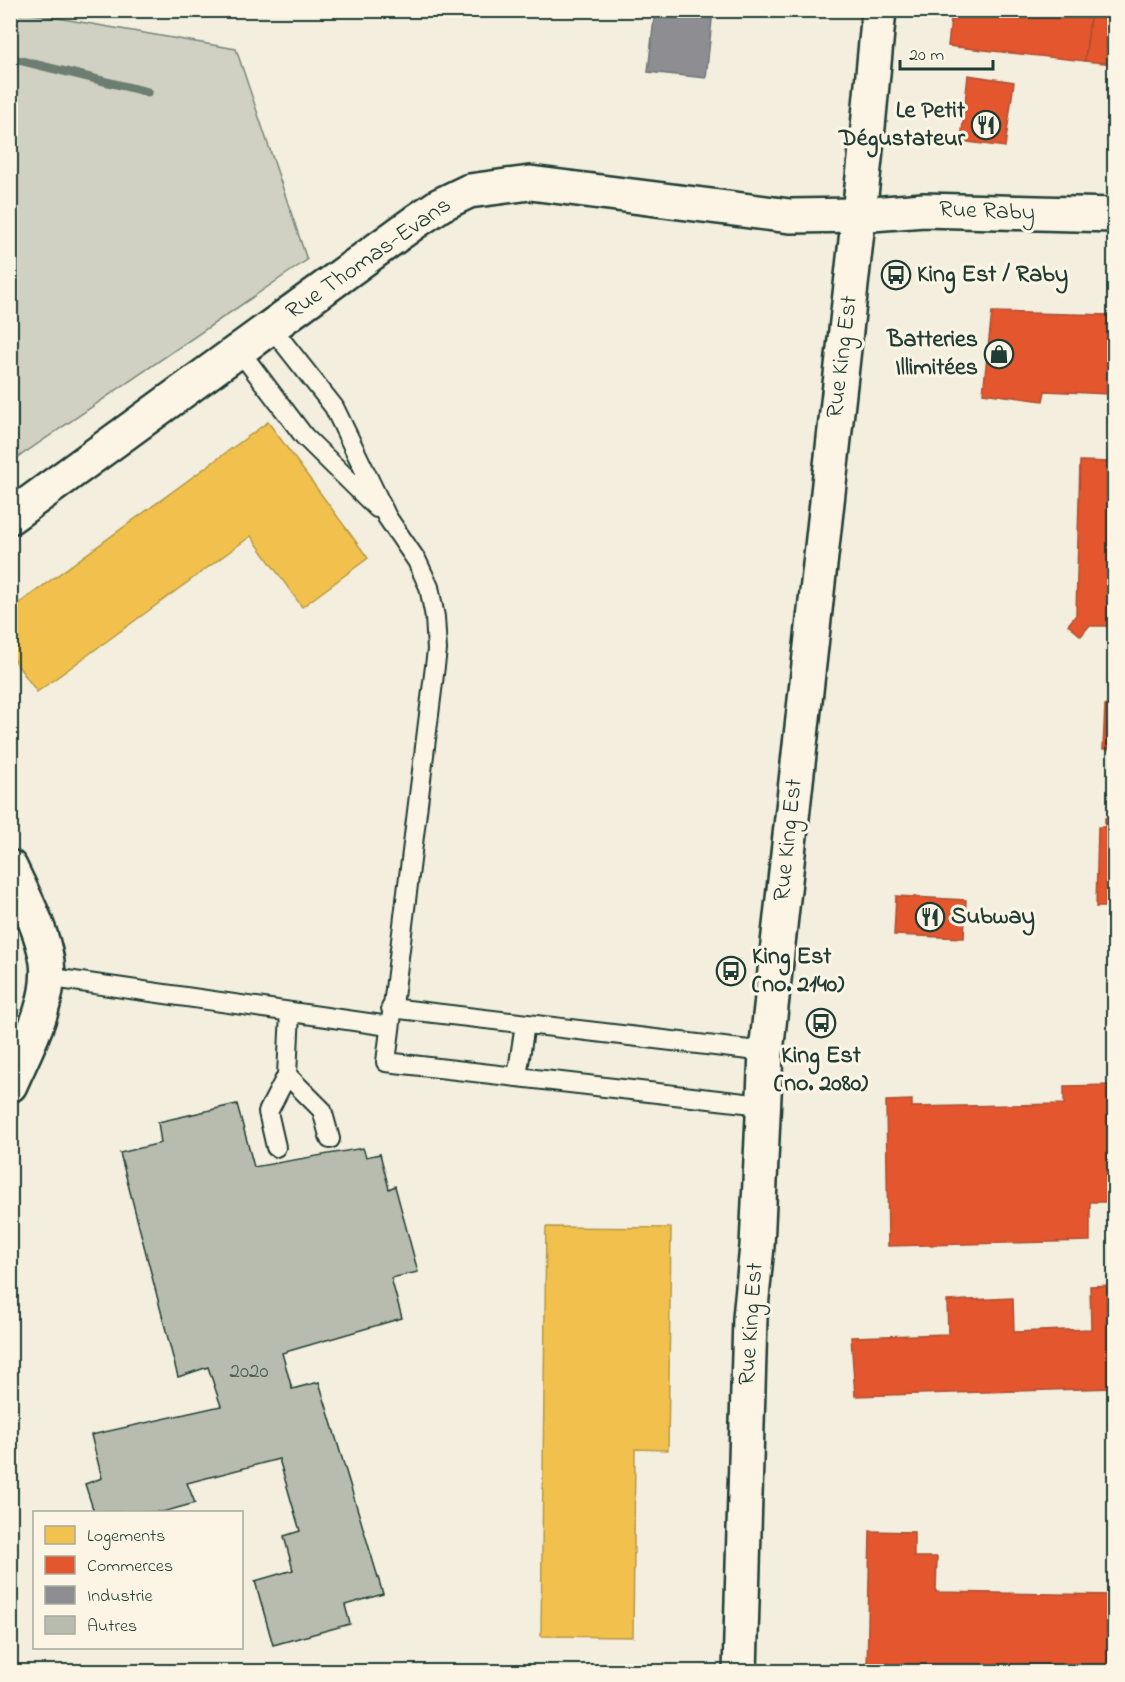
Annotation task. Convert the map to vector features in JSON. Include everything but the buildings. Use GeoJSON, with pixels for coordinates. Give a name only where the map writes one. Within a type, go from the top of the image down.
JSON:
{"type":"FeatureCollection","features":[{"type":"Feature","properties":{"kind":"main road","name":"Rue King Est"},"geometry":{"type":"LineString","coordinates":[[740,1671],[750,1318],[757,1246],[766,1052],[859,215],[879,10]]}},
{"type":"Feature","properties":{"kind":"main road","name":"Rue Thomas-Evans"},"geometry":{"type":"LineString","coordinates":[[10,517],[440,205],[469,191],[500,185],[530,183],[790,216],[859,215]]}},
{"type":"Feature","properties":{"kind":"main road","name":"Rue Raby"},"geometry":{"type":"LineString","coordinates":[[859,215],[924,210],[1114,215]]}},
{"type":"Feature","properties":{"kind":"main road"},"geometry":{"type":"LineString","coordinates":[[10,867],[37,926],[47,963],[45,993],[10,1085]]}},
{"type":"Feature","properties":{"kind":"lane"},"geometry":{"type":"LineString","coordinates":[[271,327],[334,407],[387,517],[417,561],[429,587],[435,617],[436,650],[386,1062],[762,1106]]}},
{"type":"Feature","properties":{"kind":"lane"},"geometry":{"type":"LineString","coordinates":[[239,350],[304,436],[387,517]]}},
{"type":"Feature","properties":{"kind":"lane"},"geometry":{"type":"LineString","coordinates":[[46,977],[290,1012],[525,1024],[766,1052]]}},
{"type":"Feature","properties":{"kind":"lane"},"geometry":{"type":"LineString","coordinates":[[276,1147],[268,1112],[287,1075],[290,1012]]}},
{"type":"Feature","properties":{"kind":"lane"},"geometry":{"type":"LineString","coordinates":[[517,1077],[525,1024]]}},
{"type":"Feature","properties":{"kind":"lane"},"geometry":{"type":"LineString","coordinates":[[287,1075],[322,1110],[330,1139]]}},
{"type":"Feature","properties":{"kind":"shaded area"},"geometry":{"type":"Polygon","coordinates":[[[11,10],[236,49],[307,260],[11,462],[11,10]]]}},
{"type":"Feature","properties":{"kind":"waterway"},"geometry":{"type":"LineString","coordinates":[[10,58],[148,92]]}},
{"type":"Feature","properties":{"kind":"place","name":"Le Petit Dégustateur"},"geometry":{"type":"Point","coordinates":[986,125]}},
{"type":"Feature","properties":{"kind":"place","name":"King Est / Raby"},"geometry":{"type":"Point","coordinates":[896,275]}},
{"type":"Feature","properties":{"kind":"place","name":"Batteries Illimitées"},"geometry":{"type":"Point","coordinates":[999,354]}},
{"type":"Feature","properties":{"kind":"place","name":"Subway"},"geometry":{"type":"Point","coordinates":[930,917]}},
{"type":"Feature","properties":{"kind":"place","name":"King Est (no. 2140)"},"geometry":{"type":"Point","coordinates":[731,971]}},
{"type":"Feature","properties":{"kind":"place","name":"King Est (no. 2080)"},"geometry":{"type":"Point","coordinates":[821,1023]}}]}
